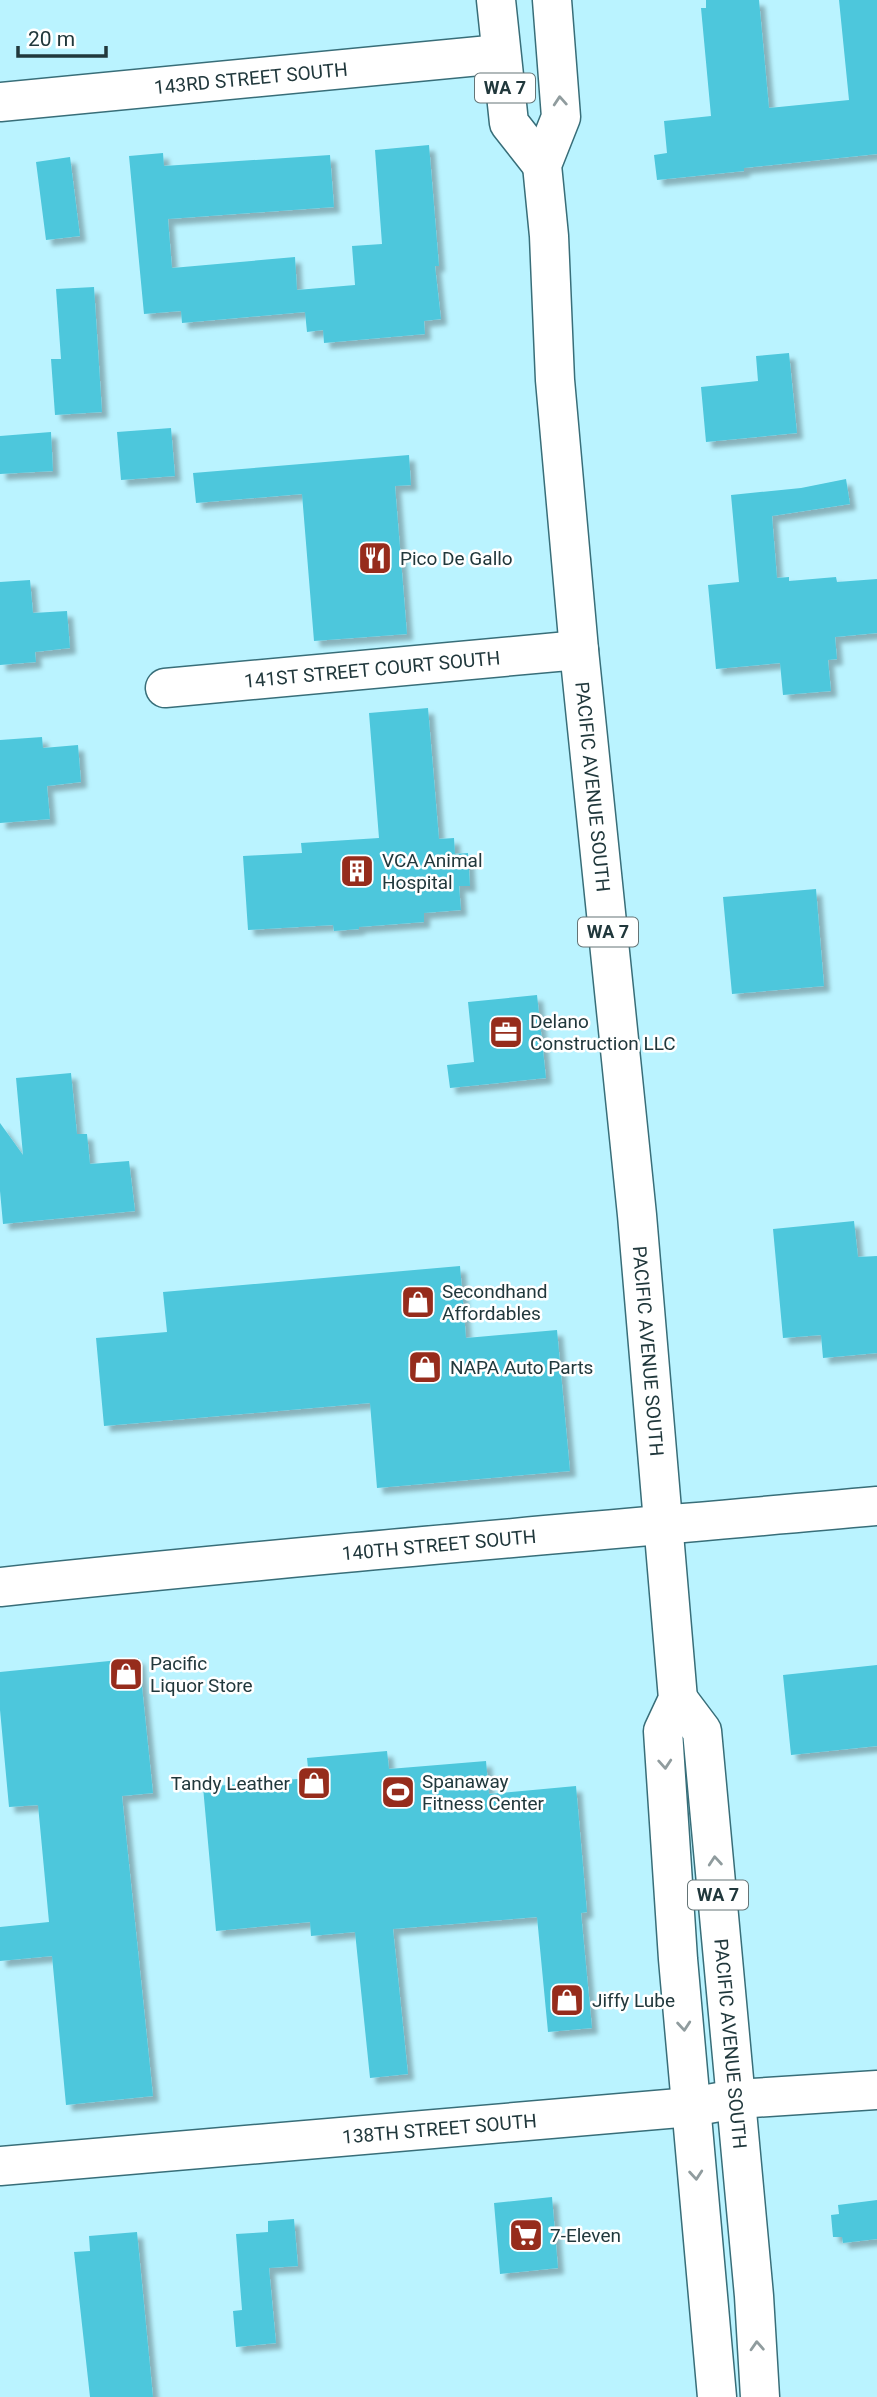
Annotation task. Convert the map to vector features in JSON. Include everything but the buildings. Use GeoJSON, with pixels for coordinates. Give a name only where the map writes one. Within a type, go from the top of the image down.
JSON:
{"type":"FeatureCollection","features":[{"type":"Feature","properties":{"kind":"main road","name":"WA 7"},"geometry":{"type":"LineString","coordinates":[[496,0],[509,123],[542,165]]}},
{"type":"Feature","properties":{"kind":"main road","name":"PACIFIC AVENUE SOUTH"},"geometry":{"type":"LineString","coordinates":[[552,0],[561,117],[542,165],[549,236],[555,380],[579,650],[637,1215],[678,1699],[702,1731],[754,2295],[760,2397]]}},
{"type":"Feature","properties":{"kind":"main road","name":"143RD STREET SOUTH"},"geometry":{"type":"LineString","coordinates":[[0,102],[500,54]]}},
{"type":"Feature","properties":{"kind":"main road","name":"141ST STREET COURT SOUTH"},"geometry":{"type":"LineString","coordinates":[[165,688],[579,650]]}},
{"type":"Feature","properties":{"kind":"main road","name":"140TH STREET SOUTH"},"geometry":{"type":"LineString","coordinates":[[0,1587],[376,1549],[877,1506]]}},
{"type":"Feature","properties":{"kind":"main road","name":"WA 7"},"geometry":{"type":"LineString","coordinates":[[678,1699],[663,1731],[678,1959],[717,2397]]}},
{"type":"Feature","properties":{"kind":"main road","name":"138TH STREET SOUTH"},"geometry":{"type":"LineString","coordinates":[[0,2166],[691,2107],[736,2099],[877,2090]]}},
{"type":"Feature","properties":{"kind":"place","name":"Pico De Gallo"},"geometry":{"type":"Point","coordinates":[375,558]}},
{"type":"Feature","properties":{"kind":"place","name":"VCA Animal Hospital"},"geometry":{"type":"Point","coordinates":[357,871]}},
{"type":"Feature","properties":{"kind":"place","name":"Delano Construction LLC"},"geometry":{"type":"Point","coordinates":[506,1032]}},
{"type":"Feature","properties":{"kind":"place","name":"Secondhand Affordables"},"geometry":{"type":"Point","coordinates":[418,1302]}},
{"type":"Feature","properties":{"kind":"place","name":"NAPA Auto Parts"},"geometry":{"type":"Point","coordinates":[425,1367]}},
{"type":"Feature","properties":{"kind":"place","name":"Pacific Liquor Store"},"geometry":{"type":"Point","coordinates":[126,1674]}},
{"type":"Feature","properties":{"kind":"place","name":"Tandy Leather"},"geometry":{"type":"Point","coordinates":[314,1783]}},
{"type":"Feature","properties":{"kind":"place","name":"Spanaway Fitness Center"},"geometry":{"type":"Point","coordinates":[398,1792]}},
{"type":"Feature","properties":{"kind":"place","name":"Jiffy Lube"},"geometry":{"type":"Point","coordinates":[567,2000]}},
{"type":"Feature","properties":{"kind":"place","name":"7-Eleven"},"geometry":{"type":"Point","coordinates":[526,2235]}}]}
